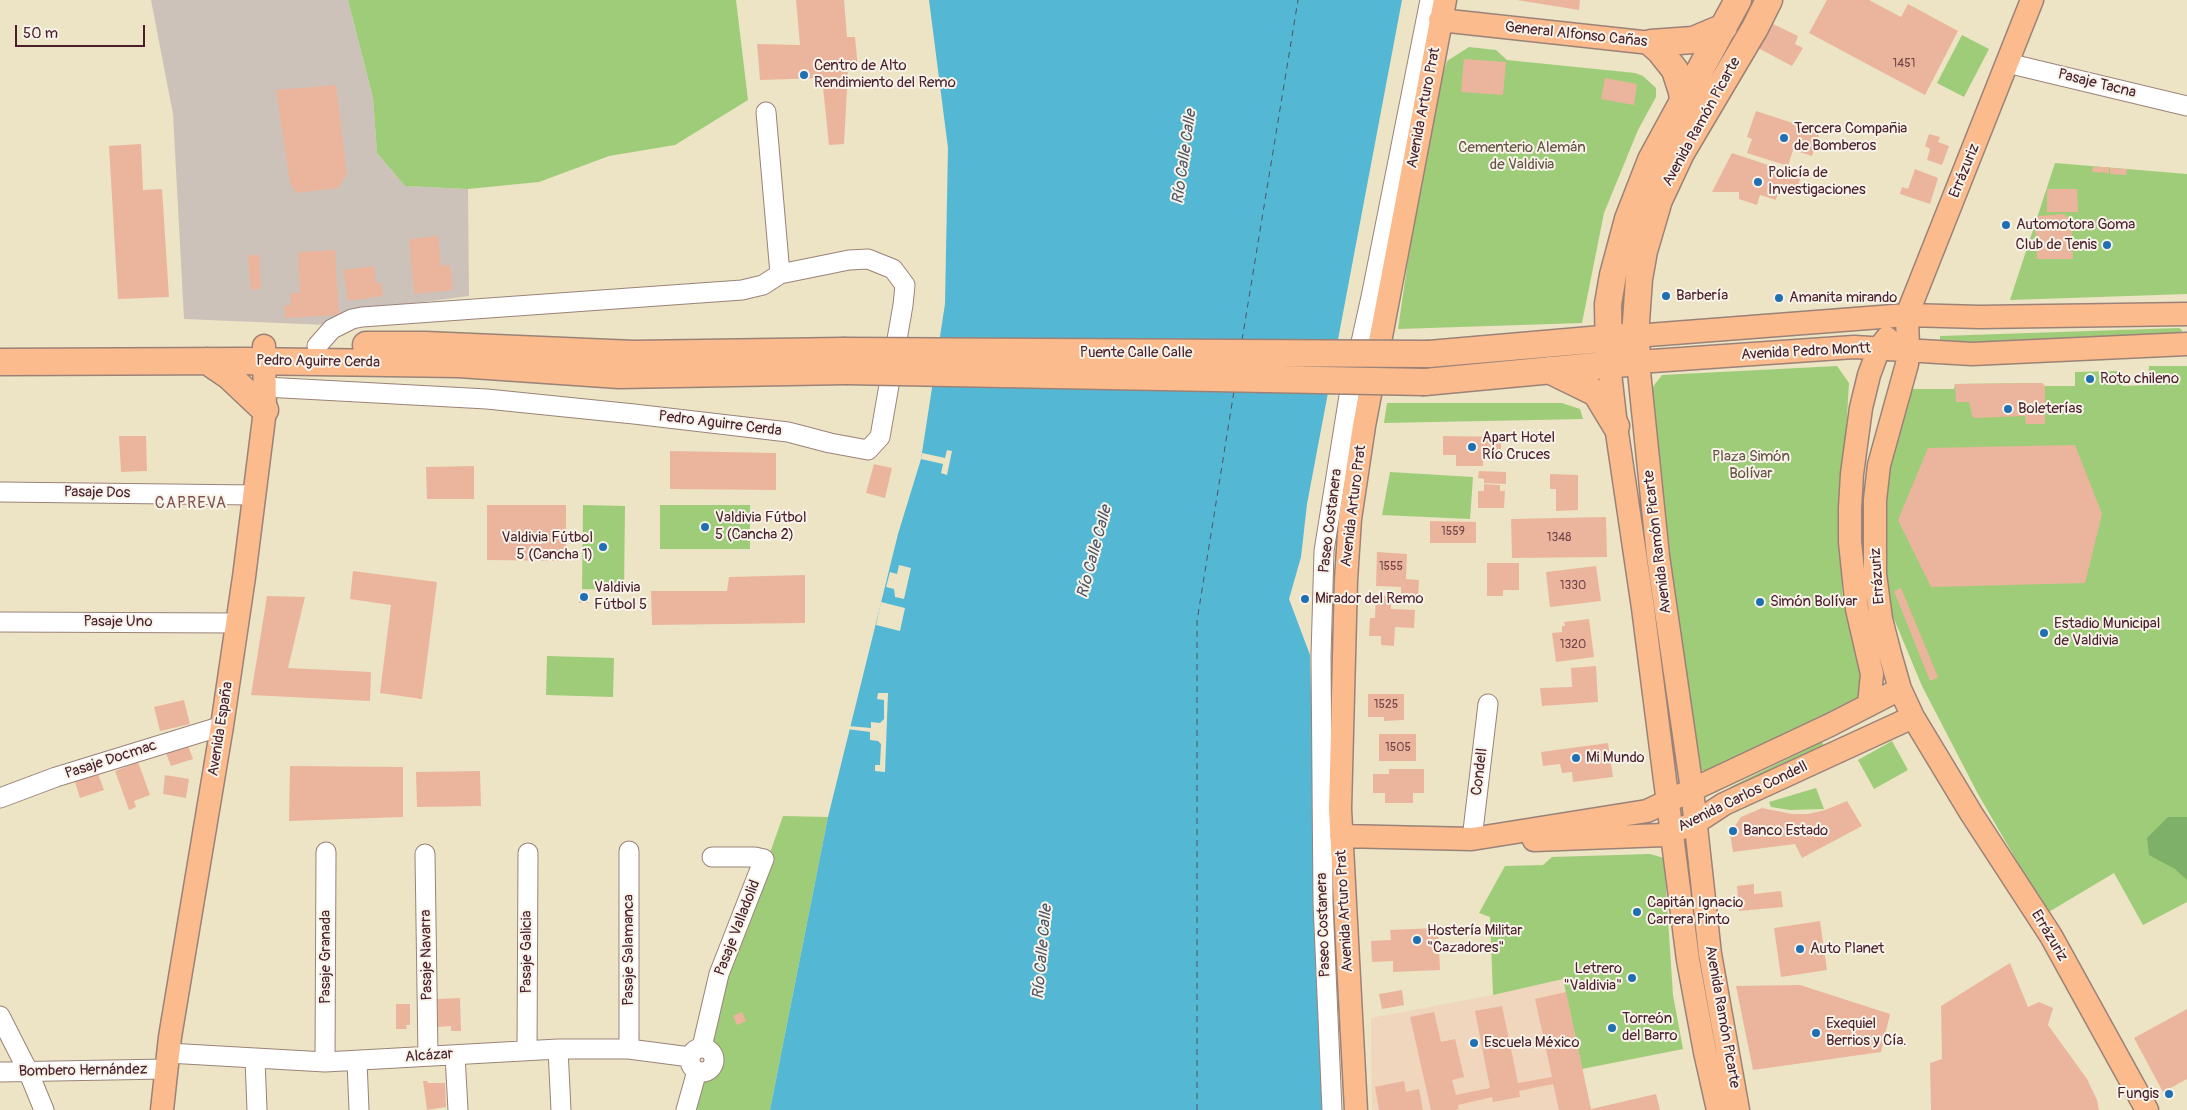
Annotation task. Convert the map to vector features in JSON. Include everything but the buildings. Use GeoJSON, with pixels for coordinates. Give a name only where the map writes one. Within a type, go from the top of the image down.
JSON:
{"type":"FeatureCollection","features":[{"type":"Feature","properties":{"kind":"highway","name":"Avenida Ramón Picarte"},"geometry":{"type":"LineString","coordinates":[[1609,364],[1608,304],[1613,275],[1628,219],[1650,160],[1712,51],[1738,0]]}},
{"type":"Feature","properties":{"kind":"highway","name":"Avenida Ramón Picarte"},"geometry":{"type":"LineString","coordinates":[[1638,362],[1636,336],[1639,279],[1646,242],[1659,200],[1681,153],[1755,28],[1769,0]]}},
{"type":"Feature","properties":{"kind":"highway"},"geometry":{"type":"LineString","coordinates":[[1651,43],[1693,40],[1724,27]]}},
{"type":"Feature","properties":{"kind":"highway"},"geometry":{"type":"LineString","coordinates":[[1712,51],[1742,37],[1755,28]]}},
{"type":"Feature","properties":{"kind":"highway"},"geometry":{"type":"LineString","coordinates":[[1651,43],[1675,70],[1683,102]]}},
{"type":"Feature","properties":{"kind":"highway","name":"Avenida Pedro Montt"},"geometry":{"type":"LineString","coordinates":[[1429,354],[1636,336]]}},
{"type":"Feature","properties":{"kind":"highway","name":"Pedro Aguirre Cerda"},"geometry":{"type":"LineString","coordinates":[[0,345],[264,376],[459,364],[619,375],[844,361]]}},
{"type":"Feature","properties":{"kind":"highway","name":"Pedro Aguirre Cerda"},"geometry":{"type":"LineString","coordinates":[[0,362],[207,361],[264,376],[317,346],[425,345],[844,361]]}},
{"type":"Feature","properties":{"kind":"highway","name":"Puente Calle Calle"},"geometry":{"type":"LineString","coordinates":[[844,361],[1429,354]]}},
{"type":"Feature","properties":{"kind":"highway"},"geometry":{"type":"LineString","coordinates":[[207,361],[236,381],[264,376]]}},
{"type":"Feature","properties":{"kind":"highway","name":"Puente Calle Calle"},"geometry":{"type":"LineString","coordinates":[[844,361],[1425,382]]}},
{"type":"Feature","properties":{"kind":"highway","name":"Avenida Pedro Montt"},"geometry":{"type":"LineString","coordinates":[[1425,382],[1638,362]]}},
{"type":"Feature","properties":{"kind":"highway"},"geometry":{"type":"LineString","coordinates":[[1548,370],[1596,393],[1616,426]]}},
{"type":"Feature","properties":{"kind":"main road","name":"Errázuriz"},"geometry":{"type":"LineString","coordinates":[[2032,0],[1907,315],[1908,349],[1901,387],[1879,465],[1875,500],[1875,574],[1882,619],[1900,689],[1913,717],[1971,813],[2051,936],[2147,1110]]}},
{"type":"Feature","properties":{"kind":"main road","name":"General Alfonso Cañas"},"geometry":{"type":"LineString","coordinates":[[1443,10],[1651,43],[1683,51],[1712,51]]}},
{"type":"Feature","properties":{"kind":"main road","name":"Avenida Arturo Prat"},"geometry":{"type":"LineString","coordinates":[[1356,1110],[1340,809],[1346,580],[1350,519],[1364,426],[1443,10]]}},
{"type":"Feature","properties":{"kind":"main road","name":"Avenida Pedro Montt"},"geometry":{"type":"LineString","coordinates":[[1636,336],[1907,315],[1988,317],[2187,314]]}},
{"type":"Feature","properties":{"kind":"main road"},"geometry":{"type":"LineString","coordinates":[[1864,348],[1907,315]]}},
{"type":"Feature","properties":{"kind":"main road","name":"Avenida Pedro Montt"},"geometry":{"type":"LineString","coordinates":[[1638,362],[1864,348],[1972,354],[2187,344]]}},
{"type":"Feature","properties":{"kind":"main road","name":"Errázuriz"},"geometry":{"type":"LineString","coordinates":[[1864,348],[1869,375],[1855,441],[1850,508],[1850,542],[1857,609],[1872,674],[1869,705]]}},
{"type":"Feature","properties":{"kind":"main road","name":"Avenida Ramón Picarte"},"geometry":{"type":"LineString","coordinates":[[1638,362],[1658,556],[1692,790],[1710,954],[1738,1110]]}},
{"type":"Feature","properties":{"kind":"main road","name":"Avenida Ramón Picarte"},"geometry":{"type":"LineString","coordinates":[[1609,364],[1616,426],[1643,608],[1688,960],[1718,1110]]}},
{"type":"Feature","properties":{"kind":"main road","name":"Avenida España"},"geometry":{"type":"LineString","coordinates":[[162,1110],[167,1061],[237,623],[254,495],[264,376]]}},
{"type":"Feature","properties":{"kind":"main road","name":"Avenida Carlos Condell"},"geometry":{"type":"LineString","coordinates":[[1341,836],[1472,839],[1647,811],[1830,725],[1900,689]]}},
{"type":"Feature","properties":{"kind":"main road","name":"Avenida Carlos Condell"},"geometry":{"type":"LineString","coordinates":[[1504,835],[1531,841],[1660,836],[1671,833],[1695,823],[1724,804],[1913,717]]}},
{"type":"Feature","properties":{"kind":"street","name":"Paseo Costanera"},"geometry":{"type":"LineString","coordinates":[[1332,1110],[1323,902],[1321,656],[1324,551],[1349,396],[1373,288],[1430,0]]}},
{"type":"Feature","properties":{"kind":"street","name":"Pasaje Tacna"},"geometry":{"type":"LineString","coordinates":[[2007,62],[2187,106]]}},
{"type":"Feature","properties":{"kind":"street"},"geometry":{"type":"LineString","coordinates":[[766,112],[780,274]]}},
{"type":"Feature","properties":{"kind":"street","name":"Pedro Aguirre Cerda"},"geometry":{"type":"LineString","coordinates":[[264,376],[634,414],[788,432],[830,444],[868,450],[880,437],[905,285],[893,269],[868,259],[849,260],[780,274],[763,285],[742,290],[362,317],[332,329],[317,346]]}},
{"type":"Feature","properties":{"kind":"street","name":"Pasaje Dos"},"geometry":{"type":"LineString","coordinates":[[0,492],[254,495]]}},
{"type":"Feature","properties":{"kind":"street","name":"Pasaje Uno"},"geometry":{"type":"LineString","coordinates":[[0,622],[237,623]]}},
{"type":"Feature","properties":{"kind":"street","name":"Condell"},"geometry":{"type":"LineString","coordinates":[[1472,839],[1488,704]]}},
{"type":"Feature","properties":{"kind":"street","name":"Pasaje Docmac"},"geometry":{"type":"LineString","coordinates":[[0,798],[66,774],[222,726]]}},
{"type":"Feature","properties":{"kind":"street","name":"Pasaje Granada"},"geometry":{"type":"LineString","coordinates":[[325,1062],[326,852]]}},
{"type":"Feature","properties":{"kind":"street","name":"Pasaje Salamanca"},"geometry":{"type":"LineString","coordinates":[[629,852],[629,1049]]}},
{"type":"Feature","properties":{"kind":"street","name":"Pasaje Navarra"},"geometry":{"type":"LineString","coordinates":[[425,854],[428,1056]]}},
{"type":"Feature","properties":{"kind":"street","name":"Pasaje Galicia"},"geometry":{"type":"LineString","coordinates":[[527,1050],[528,854]]}},
{"type":"Feature","properties":{"kind":"street","name":"Pasaje Valladolid"},"geometry":{"type":"LineString","coordinates":[[686,1110],[696,1058],[719,974],[764,859],[755,857],[712,857]]}},
{"type":"Feature","properties":{"kind":"street"},"geometry":{"type":"LineString","coordinates":[[0,1016],[28,1071],[44,1110]]}},
{"type":"Feature","properties":{"kind":"street"},"geometry":{"type":"LineString","coordinates":[[558,1049],[561,1110]]}},
{"type":"Feature","properties":{"kind":"street","name":"Alcázar"},"geometry":{"type":"LineString","coordinates":[[167,1061],[255,1059],[325,1062],[558,1049],[629,1049],[696,1058]]}},
{"type":"Feature","properties":{"kind":"street"},"geometry":{"type":"LineString","coordinates":[[454,1055],[458,1110]]}},
{"type":"Feature","properties":{"kind":"street"},"geometry":{"type":"LineString","coordinates":[[255,1059],[257,1110]]}},
{"type":"Feature","properties":{"kind":"street","name":"Bombero Hernández"},"geometry":{"type":"LineString","coordinates":[[0,1072],[167,1061]]}},
{"type":"Feature","properties":{"kind":"street"},"geometry":{"type":"LineString","coordinates":[[357,1061],[359,1110]]}},
{"type":"Feature","properties":{"kind":"shaded area"},"geometry":{"type":"Polygon","coordinates":[[[151,0],[348,0],[373,98],[377,153],[405,186],[468,189],[469,296],[361,310],[327,325],[184,319],[173,114],[151,0]]]}},
{"type":"Feature","properties":{"kind":"shaded area","name":"Escuela México"},"geometry":{"type":"Polygon","coordinates":[[[1563,979],[1591,1110],[1372,1110],[1371,1018],[1493,995],[1563,979]]]}},
{"type":"Feature","properties":{"kind":"green space"},"geometry":{"type":"Polygon","coordinates":[[[348,0],[736,0],[748,100],[675,145],[609,156],[539,182],[468,189],[405,186],[377,153],[373,98],[348,0]]]}},
{"type":"Feature","properties":{"kind":"green space"},"geometry":{"type":"Polygon","coordinates":[[[1962,35],[1989,49],[1964,97],[1937,83],[1962,35]]]}},
{"type":"Feature","properties":{"kind":"green space","name":"Cementerio Alemán de Valdivia"},"geometry":{"type":"Polygon","coordinates":[[[1469,47],[1496,50],[1507,60],[1635,73],[1643,76],[1656,88],[1656,97],[1638,130],[1604,213],[1582,323],[1398,329],[1418,192],[1441,81],[1447,61],[1469,47]]]}},
{"type":"Feature","properties":{"kind":"green space","name":"Club de Tenis"},"geometry":{"type":"Polygon","coordinates":[[[2055,163],[2187,174],[2187,294],[2010,300],[2055,163]]]}},
{"type":"Feature","properties":{"kind":"green space"},"geometry":{"type":"Polygon","coordinates":[[[2179,328],[2182,330],[2181,334],[1940,345],[1940,336],[2179,328]]]}},
{"type":"Feature","properties":{"kind":"green space","name":"Plaza Simón Bolívar"},"geometry":{"type":"Polygon","coordinates":[[[1837,366],[1849,383],[1840,539],[1843,603],[1865,677],[1858,703],[1708,772],[1697,769],[1671,584],[1652,388],[1662,375],[1837,366]]]}},
{"type":"Feature","properties":{"kind":"green space","name":"Estadio Municipal de Valdivia"},"geometry":{"type":"Polygon","coordinates":[[[2149,366],[2187,366],[2187,902],[2143,925],[2114,873],[2047,913],[1978,794],[1922,686],[1884,595],[1882,477],[1912,389],[1954,389],[1955,384],[2042,383],[2045,386],[2075,386],[2075,372],[2122,371],[2122,386],[2148,385],[2149,366]]]}},
{"type":"Feature","properties":{"kind":"green space"},"geometry":{"type":"Polygon","coordinates":[[[1387,403],[1562,403],[1580,409],[1583,419],[1384,423],[1387,403]]]}},
{"type":"Feature","properties":{"kind":"green space"},"geometry":{"type":"Polygon","coordinates":[[[1390,472],[1473,477],[1470,519],[1382,515],[1390,472]]]}},
{"type":"Feature","properties":{"kind":"green space","name":"Valdivia Fútbol 5 (Cancha 1)"},"geometry":{"type":"Polygon","coordinates":[[[583,505],[625,506],[624,590],[582,589],[583,505]]]}},
{"type":"Feature","properties":{"kind":"green space","name":"Valdivia Fútbol 5 (Cancha 2)"},"geometry":{"type":"Polygon","coordinates":[[[660,505],[750,505],[750,549],[660,549],[660,505]]]}},
{"type":"Feature","properties":{"kind":"green space"},"geometry":{"type":"Polygon","coordinates":[[[547,656],[614,658],[613,697],[546,695],[547,656]]]}},
{"type":"Feature","properties":{"kind":"green space"},"geometry":{"type":"Polygon","coordinates":[[[1892,741],[1908,770],[1874,789],[1858,760],[1892,741]]]}},
{"type":"Feature","properties":{"kind":"green space"},"geometry":{"type":"Polygon","coordinates":[[[1822,742],[1825,748],[1733,792],[1730,787],[1822,742]]]}},
{"type":"Feature","properties":{"kind":"green space"},"geometry":{"type":"Polygon","coordinates":[[[1816,788],[1824,809],[1790,810],[1771,807],[1769,802],[1816,788]]]}},
{"type":"Feature","properties":{"kind":"green space"},"geometry":{"type":"Polygon","coordinates":[[[783,816],[828,817],[770,1110],[693,1110],[704,1077],[718,1067],[720,1055],[714,1049],[709,1038],[722,988],[783,816]]]}},
{"type":"Feature","properties":{"kind":"green space"},"geometry":{"type":"Polygon","coordinates":[[[2168,817],[2187,817],[2187,880],[2175,869],[2149,855],[2147,838],[2168,817]]]}},
{"type":"Feature","properties":{"kind":"green space"},"geometry":{"type":"Polygon","coordinates":[[[1650,854],[1664,858],[1673,995],[1683,1049],[1582,1069],[1563,979],[1493,995],[1490,917],[1479,913],[1505,866],[1543,865],[1552,857],[1650,854]]]}},
{"type":"Feature","properties":{"kind":"water","name":"Río Calle Calle"},"geometry":{"type":"Polygon","coordinates":[[[929,0],[1402,0],[1307,504],[1301,557],[1289,599],[1310,655],[1322,1110],[770,1110],[828,817],[898,534],[921,459],[945,304],[948,148],[929,0]]]}},
{"type":"Feature","properties":{"kind":"pier"},"geometry":{"type":"Polygon","coordinates":[[[947,450],[952,451],[947,475],[941,473],[943,464],[921,459],[922,453],[945,458],[947,450]]]}},
{"type":"Feature","properties":{"kind":"pier"},"geometry":{"type":"Polygon","coordinates":[[[899,565],[911,568],[904,599],[895,597],[894,589],[886,587],[890,572],[897,574],[899,565]]]}},
{"type":"Feature","properties":{"kind":"pier"},"geometry":{"type":"Polygon","coordinates":[[[881,602],[905,608],[900,631],[876,625],[881,602]]]}},
{"type":"Feature","properties":{"kind":"pier"},"geometry":{"type":"Polygon","coordinates":[[[878,693],[888,693],[885,772],[875,771],[875,765],[880,765],[881,744],[878,741],[870,740],[870,732],[847,729],[848,726],[871,728],[871,722],[880,723],[884,719],[884,700],[877,699],[878,693]]]}},
{"type":"Feature","properties":{"kind":"ferry route"},"geometry":{"type":"LineString","coordinates":[[1242,340],[1298,0]]}},
{"type":"Feature","properties":{"kind":"ferry route"},"geometry":{"type":"LineString","coordinates":[[1197,1110],[1197,621],[1234,391]]}},
{"type":"Feature","properties":{"kind":"place","name":"Centro de Alto Rendimiento del Remo"},"geometry":{"type":"Point","coordinates":[804,75]}},
{"type":"Feature","properties":{"kind":"place","name":"Tercera Compañia de Bomberos"},"geometry":{"type":"Point","coordinates":[1784,138]}},
{"type":"Feature","properties":{"kind":"place","name":"Policía de Investigaciones"},"geometry":{"type":"Point","coordinates":[1758,182]}},
{"type":"Feature","properties":{"kind":"place","name":"Automotora Goma"},"geometry":{"type":"Point","coordinates":[2006,225]}},
{"type":"Feature","properties":{"kind":"place","name":"Club de Tenis"},"geometry":{"type":"Point","coordinates":[2107,245]}},
{"type":"Feature","properties":{"kind":"place","name":"Barbería"},"geometry":{"type":"Point","coordinates":[1666,296]}},
{"type":"Feature","properties":{"kind":"place","name":"Amanita mirando"},"geometry":{"type":"Point","coordinates":[1779,298]}},
{"type":"Feature","properties":{"kind":"place","name":"Roto chileno"},"geometry":{"type":"Point","coordinates":[2090,379]}},
{"type":"Feature","properties":{"kind":"place","name":"Boleterías"},"geometry":{"type":"Point","coordinates":[2008,409]}},
{"type":"Feature","properties":{"kind":"place","name":"Apart Hotel Río Cruces"},"geometry":{"type":"Point","coordinates":[1472,447]}},
{"type":"Feature","properties":{"kind":"place","name":"Valdivia Fútbol 5 (Cancha 2)"},"geometry":{"type":"Point","coordinates":[705,527]}},
{"type":"Feature","properties":{"kind":"place","name":"Valdivia Fútbol 5 (Cancha 1)"},"geometry":{"type":"Point","coordinates":[603,547]}},
{"type":"Feature","properties":{"kind":"place","name":"Valdivia Fútbol 5"},"geometry":{"type":"Point","coordinates":[584,597]}},
{"type":"Feature","properties":{"kind":"place","name":"Mirador del Remo"},"geometry":{"type":"Point","coordinates":[1305,599]}},
{"type":"Feature","properties":{"kind":"place","name":"Simón Bolívar"},"geometry":{"type":"Point","coordinates":[1760,602]}},
{"type":"Feature","properties":{"kind":"place","name":"Estadio Municipal de Valdivia"},"geometry":{"type":"Point","coordinates":[2044,633]}},
{"type":"Feature","properties":{"kind":"place","name":"Mi Mundo"},"geometry":{"type":"Point","coordinates":[1576,758]}},
{"type":"Feature","properties":{"kind":"place","name":"Banco Estado"},"geometry":{"type":"Point","coordinates":[1733,831]}},
{"type":"Feature","properties":{"kind":"place","name":"Capitán Ignacio Carrera Pinto"},"geometry":{"type":"Point","coordinates":[1637,912]}},
{"type":"Feature","properties":{"kind":"place","name":"Hostería Militar \"Cazadores\""},"geometry":{"type":"Point","coordinates":[1417,940]}},
{"type":"Feature","properties":{"kind":"place","name":"Auto Planet"},"geometry":{"type":"Point","coordinates":[1800,949]}},
{"type":"Feature","properties":{"kind":"place","name":"Letrero \"Valdivia\""},"geometry":{"type":"Point","coordinates":[1632,978]}},
{"type":"Feature","properties":{"kind":"place","name":"Torreón del Barro"},"geometry":{"type":"Point","coordinates":[1612,1028]}},
{"type":"Feature","properties":{"kind":"place","name":"Exequiel Berrios y Cía."},"geometry":{"type":"Point","coordinates":[1816,1033]}},
{"type":"Feature","properties":{"kind":"place","name":"Escuela México"},"geometry":{"type":"Point","coordinates":[1474,1043]}},
{"type":"Feature","properties":{"kind":"place","name":"Fungis"},"geometry":{"type":"Point","coordinates":[2169,1094]}},
{"type":"Feature","properties":{"kind":"district","name":"CAPREVA"},"geometry":{"type":"Point","coordinates":[191,504]}}]}
